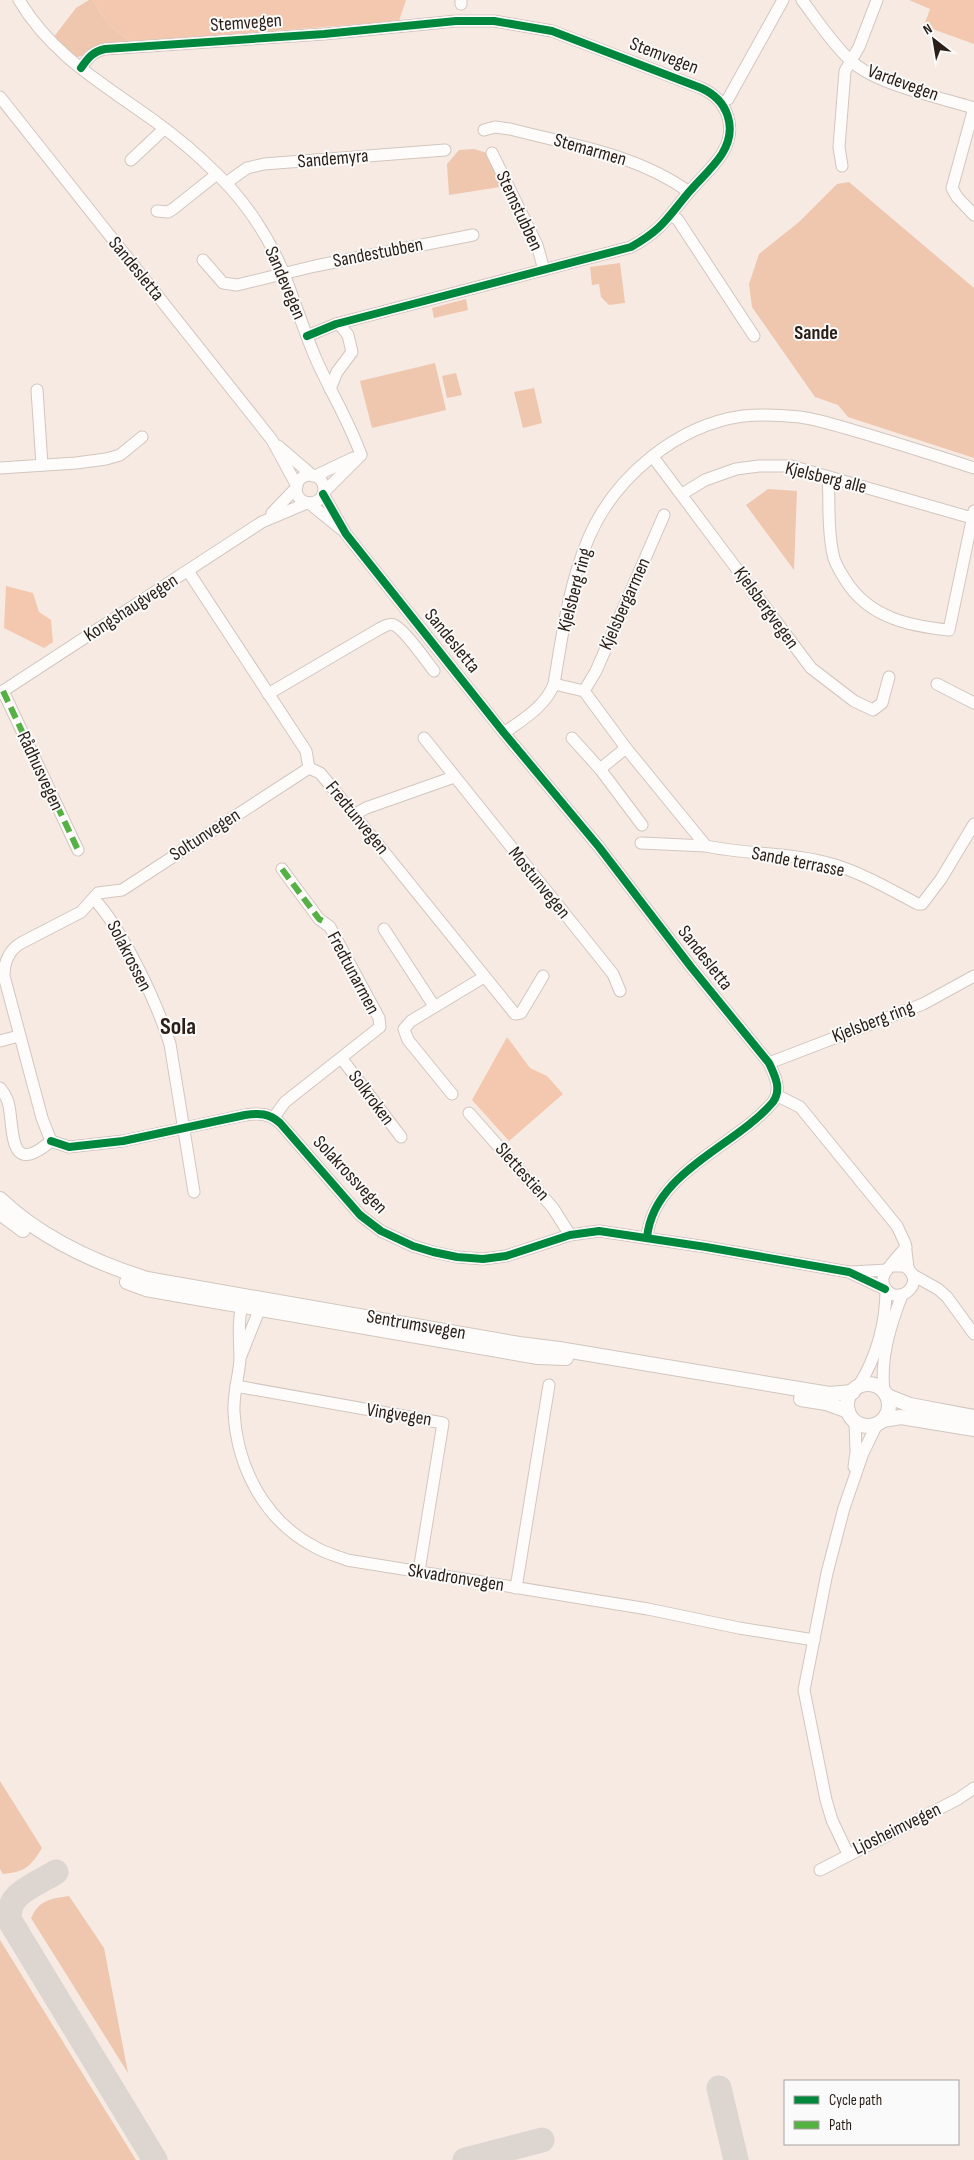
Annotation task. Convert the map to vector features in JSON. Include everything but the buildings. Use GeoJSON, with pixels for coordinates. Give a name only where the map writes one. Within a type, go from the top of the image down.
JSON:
{"type":"FeatureCollection","features":[{"type":"Feature","properties":{"kind":"main road","name":"Sentrumsvegen"},"geometry":{"type":"LineString","coordinates":[[0,1199],[46,1235],[111,1267],[147,1279],[247,1301],[260,1308],[538,1357],[561,1357],[826,1403],[852,1416],[865,1426],[909,1418],[974,1429]]}},
{"type":"Feature","properties":{"kind":"main road","name":"Sentrumsvegen"},"geometry":{"type":"LineString","coordinates":[[0,1213],[41,1242],[100,1272],[146,1289],[247,1301],[829,1394],[870,1385],[880,1388],[886,1394],[910,1405],[974,1417]]}},
{"type":"Feature","properties":{"kind":"main road"},"geometry":{"type":"LineString","coordinates":[[852,1416],[849,1398],[856,1389]]}},
{"type":"Feature","properties":{"kind":"main road"},"geometry":{"type":"LineString","coordinates":[[880,1422],[889,1408],[886,1394]]}},
{"type":"Feature","properties":{"kind":"street","name":"Sandevegen"},"geometry":{"type":"LineString","coordinates":[[19,0],[33,22],[60,52],[164,129],[222,179],[252,216],[284,273],[307,336],[330,389],[353,431],[361,455]]}},
{"type":"Feature","properties":{"kind":"street"},"geometry":{"type":"LineString","coordinates":[[728,99],[782,0]]}},
{"type":"Feature","properties":{"kind":"street","name":"Vardevegen"},"geometry":{"type":"LineString","coordinates":[[802,0],[830,38],[851,60],[878,78],[974,108]]}},
{"type":"Feature","properties":{"kind":"street"},"geometry":{"type":"LineString","coordinates":[[842,166],[839,147],[843,81],[851,60],[859,47],[877,0]]}},
{"type":"Feature","properties":{"kind":"street","name":"Stemvegen"},"geometry":{"type":"LineString","coordinates":[[81,68],[89,56],[96,51],[324,34],[456,21],[494,21],[552,31],[701,88],[718,98],[728,117],[728,141],[718,159],[662,227],[631,246],[336,324],[307,336]]}},
{"type":"Feature","properties":{"kind":"street","name":"Sandesletta"},"geometry":{"type":"LineString","coordinates":[[0,97],[272,440],[323,484],[324,493],[346,534],[504,733],[599,847],[725,1011],[769,1063],[776,1081],[778,1096]]}},
{"type":"Feature","properties":{"kind":"street"},"geometry":{"type":"LineString","coordinates":[[974,108],[952,188],[957,197],[974,215]]}},
{"type":"Feature","properties":{"kind":"street","name":"Stemarmen"},"geometry":{"type":"LineString","coordinates":[[484,130],[495,127],[510,129],[617,157],[664,175],[689,192]]}},
{"type":"Feature","properties":{"kind":"street"},"geometry":{"type":"LineString","coordinates":[[131,160],[164,129]]}},
{"type":"Feature","properties":{"kind":"street","name":"Sandemyra"},"geometry":{"type":"LineString","coordinates":[[222,179],[247,168],[264,164],[445,150]]}},
{"type":"Feature","properties":{"kind":"street","name":"Stemstubben"},"geometry":{"type":"LineString","coordinates":[[492,153],[537,245],[544,270]]}},
{"type":"Feature","properties":{"kind":"street"},"geometry":{"type":"LineString","coordinates":[[157,211],[168,212],[173,210],[222,179]]}},
{"type":"Feature","properties":{"kind":"street"},"geometry":{"type":"LineString","coordinates":[[672,214],[678,220],[754,336]]}},
{"type":"Feature","properties":{"kind":"street","name":"Sandestubben"},"geometry":{"type":"LineString","coordinates":[[203,260],[223,283],[238,285],[284,273],[473,235]]}},
{"type":"Feature","properties":{"kind":"street"},"geometry":{"type":"LineString","coordinates":[[330,389],[337,372],[352,352],[348,335],[340,324],[336,324]]}},
{"type":"Feature","properties":{"kind":"street"},"geometry":{"type":"LineString","coordinates":[[36,390],[42,464]]}},
{"type":"Feature","properties":{"kind":"street","name":"Kjelsberg ring"},"geometry":{"type":"LineString","coordinates":[[504,733],[547,699],[554,684],[575,576],[589,537],[608,504],[641,466],[676,441],[713,423],[742,417],[769,415],[802,417],[822,421],[974,468]]}},
{"type":"Feature","properties":{"kind":"street"},"geometry":{"type":"LineString","coordinates":[[0,468],[106,459],[120,455],[142,437]]}},
{"type":"Feature","properties":{"kind":"street","name":"Sandesletta"},"geometry":{"type":"LineString","coordinates":[[272,440],[296,487],[298,496],[346,534]]}},
{"type":"Feature","properties":{"kind":"street"},"geometry":{"type":"LineString","coordinates":[[296,487],[301,479],[314,476],[361,455]]}},
{"type":"Feature","properties":{"kind":"street"},"geometry":{"type":"LineString","coordinates":[[308,503],[318,501],[361,455]]}},
{"type":"Feature","properties":{"kind":"street","name":"Kjelsbergvegen"},"geometry":{"type":"LineString","coordinates":[[653,458],[682,494],[811,668],[854,701],[873,710],[882,703],[889,677]]}},
{"type":"Feature","properties":{"kind":"street","name":"Kjelsberg alle"},"geometry":{"type":"LineString","coordinates":[[682,494],[712,477],[736,470],[759,466],[791,466],[973,515]]}},
{"type":"Feature","properties":{"kind":"street"},"geometry":{"type":"LineString","coordinates":[[828,477],[830,539],[833,556],[851,589],[865,604],[890,619],[929,628],[948,630],[973,515]]}},
{"type":"Feature","properties":{"kind":"street","name":"Kongshaugvegen"},"geometry":{"type":"LineString","coordinates":[[262,522],[296,487]]}},
{"type":"Feature","properties":{"kind":"street","name":"Kongshaugvegen"},"geometry":{"type":"LineString","coordinates":[[2,692],[262,522],[308,503]]}},
{"type":"Feature","properties":{"kind":"street","name":"Kjelsbergarmen"},"geometry":{"type":"LineString","coordinates":[[584,691],[596,671],[664,515]]}},
{"type":"Feature","properties":{"kind":"street","name":"Fredtunvegen"},"geometry":{"type":"LineString","coordinates":[[188,571],[306,751],[310,768],[320,773],[512,1012],[518,1015],[522,1011],[543,976]]}},
{"type":"Feature","properties":{"kind":"street"},"geometry":{"type":"LineString","coordinates":[[268,694],[389,625],[394,625],[401,631],[434,671]]}},
{"type":"Feature","properties":{"kind":"street"},"geometry":{"type":"LineString","coordinates":[[554,684],[584,691],[626,748],[706,846]]}},
{"type":"Feature","properties":{"kind":"street"},"geometry":{"type":"LineString","coordinates":[[937,684],[974,703]]}},
{"type":"Feature","properties":{"kind":"street","name":"Rådhusvegen"},"geometry":{"type":"LineString","coordinates":[[2,692],[78,850]]}},
{"type":"Feature","properties":{"kind":"street","name":"Mostunvegen"},"geometry":{"type":"LineString","coordinates":[[424,738],[613,974],[620,991]]}},
{"type":"Feature","properties":{"kind":"street"},"geometry":{"type":"LineString","coordinates":[[572,738],[600,770],[642,825]]}},
{"type":"Feature","properties":{"kind":"street"},"geometry":{"type":"LineString","coordinates":[[600,770],[626,748]]}},
{"type":"Feature","properties":{"kind":"street","name":"Soltunvegen"},"geometry":{"type":"LineString","coordinates":[[96,896],[122,890],[310,768]]}},
{"type":"Feature","properties":{"kind":"street"},"geometry":{"type":"LineString","coordinates":[[354,815],[366,808],[454,777]]}},
{"type":"Feature","properties":{"kind":"street","name":"Sande terrasse"},"geometry":{"type":"LineString","coordinates":[[641,843],[706,846],[777,854],[835,865],[887,886],[918,904],[922,904],[941,879],[974,824]]}},
{"type":"Feature","properties":{"kind":"street","name":"Fredtunarmen"},"geometry":{"type":"LineString","coordinates":[[282,869],[319,919],[330,928],[379,1018],[380,1027]]}},
{"type":"Feature","properties":{"kind":"street"},"geometry":{"type":"LineString","coordinates":[[51,1141],[42,1118],[19,1036],[4,976],[4,956],[17,945],[74,916],[89,906],[96,896]]}},
{"type":"Feature","properties":{"kind":"street","name":"Solakrossen"},"geometry":{"type":"LineString","coordinates":[[96,896],[108,914],[137,968],[170,1044],[194,1192]]}},
{"type":"Feature","properties":{"kind":"street"},"geometry":{"type":"LineString","coordinates":[[384,929],[434,1006]]}},
{"type":"Feature","properties":{"kind":"street","name":"Kjelsberg ring"},"geometry":{"type":"LineString","coordinates":[[769,1063],[923,1004],[974,976]]}},
{"type":"Feature","properties":{"kind":"street"},"geometry":{"type":"LineString","coordinates":[[452,1094],[408,1040],[404,1029],[411,1021],[434,1006],[484,977]]}},
{"type":"Feature","properties":{"kind":"street","name":"Solkroken"},"geometry":{"type":"LineString","coordinates":[[274,1117],[285,1102],[342,1059],[380,1027]]}},
{"type":"Feature","properties":{"kind":"street"},"geometry":{"type":"LineString","coordinates":[[0,1041],[19,1036]]}},
{"type":"Feature","properties":{"kind":"street","name":"Solkroken"},"geometry":{"type":"LineString","coordinates":[[342,1059],[401,1137]]}},
{"type":"Feature","properties":{"kind":"street"},"geometry":{"type":"LineString","coordinates":[[0,1088],[9,1105],[12,1137],[16,1148],[21,1152],[29,1154],[37,1152],[51,1141]]}},
{"type":"Feature","properties":{"kind":"street"},"geometry":{"type":"LineString","coordinates":[[886,1394],[882,1372],[892,1319],[906,1293],[914,1281],[910,1272],[902,1233],[800,1107],[778,1096],[768,1108],[675,1182],[666,1191],[651,1216],[647,1238],[849,1272],[896,1295],[906,1293],[930,1286]]}},
{"type":"Feature","properties":{"kind":"street"},"geometry":{"type":"LineString","coordinates":[[51,1141],[69,1147],[123,1141],[258,1113],[274,1117]]}},
{"type":"Feature","properties":{"kind":"street","name":"Slettestien"},"geometry":{"type":"LineString","coordinates":[[469,1113],[553,1208],[570,1235]]}},
{"type":"Feature","properties":{"kind":"street","name":"Solakrossvegen"},"geometry":{"type":"LineString","coordinates":[[274,1117],[360,1214],[382,1231],[413,1246],[457,1257],[483,1258],[522,1252],[570,1235],[599,1231],[647,1238]]}},
{"type":"Feature","properties":{"kind":"street"},"geometry":{"type":"LineString","coordinates":[[856,1389],[870,1367],[877,1349],[886,1308],[886,1289],[883,1275],[906,1247]]}},
{"type":"Feature","properties":{"kind":"street"},"geometry":{"type":"LineString","coordinates":[[849,1272],[900,1265],[930,1286],[938,1289],[974,1334]]}},
{"type":"Feature","properties":{"kind":"street","name":"Skvadronvegen"},"geometry":{"type":"LineString","coordinates":[[247,1301],[239,1336],[240,1358],[234,1411],[236,1428],[248,1472],[264,1504],[276,1518],[315,1548],[347,1560],[648,1609],[739,1628],[814,1640]]}},
{"type":"Feature","properties":{"kind":"street","name":"Skvadronvegen"},"geometry":{"type":"LineString","coordinates":[[240,1358],[260,1308]]}},
{"type":"Feature","properties":{"kind":"street"},"geometry":{"type":"LineString","coordinates":[[516,1588],[549,1385]]}},
{"type":"Feature","properties":{"kind":"street","name":"Vingvegen"},"geometry":{"type":"LineString","coordinates":[[236,1386],[443,1422],[419,1572]]}},
{"type":"Feature","properties":{"kind":"street"},"geometry":{"type":"LineString","coordinates":[[848,1854],[832,1820],[826,1800],[804,1690],[827,1573],[852,1484],[856,1452],[852,1416]]}},
{"type":"Feature","properties":{"kind":"street"},"geometry":{"type":"LineString","coordinates":[[852,1484],[880,1422]]}},
{"type":"Feature","properties":{"kind":"street","name":"Ljosheimvegen"},"geometry":{"type":"LineString","coordinates":[[820,1870],[958,1799],[974,1788]]}},
{"type":"Feature","properties":{"kind":"shaded area"},"geometry":{"type":"Polygon","coordinates":[[[89,0],[93,0],[105,19],[132,42],[95,46],[85,55],[77,57],[72,55],[53,38],[76,8],[89,0]]]}},
{"type":"Feature","properties":{"kind":"shaded area"},"geometry":{"type":"Polygon","coordinates":[[[93,0],[406,0],[399,21],[132,42],[110,24],[100,13],[93,0]]]}},
{"type":"Feature","properties":{"kind":"shaded area"},"geometry":{"type":"Polygon","coordinates":[[[909,0],[974,0],[974,44],[924,26],[930,9],[909,0]]]}},
{"type":"Feature","properties":{"kind":"shaded area"},"geometry":{"type":"Polygon","coordinates":[[[474,149],[490,154],[503,182],[500,187],[449,195],[447,164],[459,150],[474,149]]]}},
{"type":"Feature","properties":{"kind":"shaded area"},"geometry":{"type":"Polygon","coordinates":[[[849,182],[974,288],[974,458],[848,417],[838,405],[815,397],[752,307],[749,284],[759,254],[799,222],[837,184],[849,182]]]}},
{"type":"Feature","properties":{"kind":"shaded area"},"geometry":{"type":"Polygon","coordinates":[[[620,263],[625,303],[609,305],[601,297],[599,284],[592,285],[590,267],[620,263]]]}},
{"type":"Feature","properties":{"kind":"shaded area"},"geometry":{"type":"Polygon","coordinates":[[[466,299],[468,310],[434,318],[432,308],[466,299]]]}},
{"type":"Feature","properties":{"kind":"shaded area"},"geometry":{"type":"Polygon","coordinates":[[[435,363],[446,410],[372,428],[360,381],[435,363]]]}},
{"type":"Feature","properties":{"kind":"shaded area"},"geometry":{"type":"Polygon","coordinates":[[[456,373],[462,395],[447,398],[442,376],[456,373]]]}},
{"type":"Feature","properties":{"kind":"shaded area"},"geometry":{"type":"Polygon","coordinates":[[[534,388],[542,423],[523,428],[514,392],[534,388]]]}},
{"type":"Feature","properties":{"kind":"shaded area"},"geometry":{"type":"Polygon","coordinates":[[[768,489],[797,491],[794,570],[746,505],[768,489]]]}},
{"type":"Feature","properties":{"kind":"shaded area"},"geometry":{"type":"Polygon","coordinates":[[[6,586],[33,593],[39,612],[51,620],[53,642],[44,648],[4,628],[6,586]]]}},
{"type":"Feature","properties":{"kind":"shaded area"},"geometry":{"type":"Polygon","coordinates":[[[507,1037],[530,1068],[547,1076],[563,1094],[509,1141],[472,1100],[507,1037]]]}},
{"type":"Feature","properties":{"kind":"shaded area"},"geometry":{"type":"Polygon","coordinates":[[[0,1781],[42,1848],[27,1867],[17,1872],[3,1874],[0,1869],[0,1781]]]}},
{"type":"Feature","properties":{"kind":"shaded area"},"geometry":{"type":"Polygon","coordinates":[[[69,1896],[104,1948],[128,2073],[31,1918],[42,1903],[51,1899],[69,1896]]]}},
{"type":"Feature","properties":{"kind":"shaded area"},"geometry":{"type":"Polygon","coordinates":[[[0,1940],[136,2160],[0,2160],[0,1940]]]}},
{"type":"Feature","properties":{"kind":"taxiway"},"geometry":{"type":"LineString","coordinates":[[56,1872],[23,1891],[17,1897],[9,1912],[10,1921],[155,2160]]}},
{"type":"Feature","properties":{"kind":"taxiway"},"geometry":{"type":"LineString","coordinates":[[719,2088],[736,2160]]}},
{"type":"Feature","properties":{"kind":"taxiway"},"geometry":{"type":"LineString","coordinates":[[465,2160],[542,2140]]}},
{"type":"Feature","properties":{"kind":"marked path"},"geometry":{"type":"LineString","coordinates":[[3,691],[78,850]]}},
{"type":"Feature","properties":{"kind":"marked path"},"geometry":{"type":"LineString","coordinates":[[282,869],[319,919],[323,921]]}},
{"type":"Feature","properties":{"kind":"cycle path"},"geometry":{"type":"LineString","coordinates":[[81,68],[91,56],[105,49],[324,34],[456,21],[494,21],[552,31],[701,88],[710,93],[724,107],[730,125],[727,144],[722,154],[658,229],[642,241],[631,247],[336,324],[307,336]]}},
{"type":"Feature","properties":{"kind":"cycle path"},"geometry":{"type":"LineString","coordinates":[[323,494],[346,534],[504,733],[599,847],[691,967],[769,1063],[777,1082],[777,1092],[773,1102],[757,1118],[679,1178],[664,1195],[653,1215],[647,1238]]}},
{"type":"Feature","properties":{"kind":"cycle path"},"geometry":{"type":"LineString","coordinates":[[51,1141],[69,1147],[123,1141],[245,1115],[264,1114],[280,1123],[360,1215],[381,1231],[413,1246],[433,1252],[457,1257],[483,1259],[506,1256],[570,1235],[599,1231],[706,1247],[849,1272],[885,1289]]}},
{"type":"Feature","properties":{"kind":"district","name":"Sande"},"geometry":{"type":"Point","coordinates":[816,333]}},
{"type":"Feature","properties":{"kind":"district","name":"Sola"},"geometry":{"type":"Point","coordinates":[178,1026]}}]}
